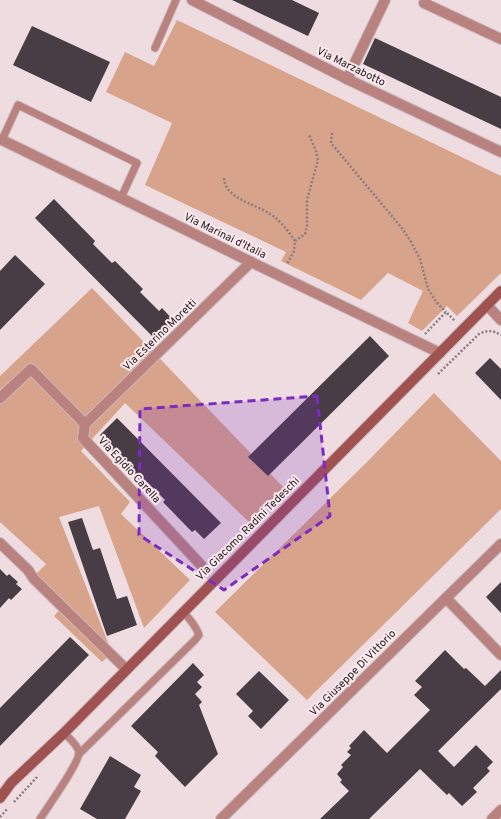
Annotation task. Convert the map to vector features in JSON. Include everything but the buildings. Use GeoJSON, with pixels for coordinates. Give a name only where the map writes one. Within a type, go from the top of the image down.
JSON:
{"type":"FeatureCollection","features":[{"type":"Feature","properties":{"kind":"main road","name":"Via Giacomo Radini Tedeschi"},"geometry":{"type":"LineString","coordinates":[[0,798],[11,784],[64,733],[501,291]]}},
{"type":"Feature","properties":{"kind":"main road","name":"Via Giacomo Radini Tedeschi"},"geometry":{"type":"LineString","coordinates":[[0,790],[11,784]]}},
{"type":"Feature","properties":{"kind":"street","name":"Via Marzabotto"},"geometry":{"type":"LineString","coordinates":[[192,0],[347,79],[501,152]]}},
{"type":"Feature","properties":{"kind":"street"},"geometry":{"type":"LineString","coordinates":[[347,79],[385,0]]}},
{"type":"Feature","properties":{"kind":"street"},"geometry":{"type":"LineString","coordinates":[[426,0],[424,3],[501,38]]}},
{"type":"Feature","properties":{"kind":"street","name":"Via Marinai d'Italia"},"geometry":{"type":"LineString","coordinates":[[1,139],[440,353]]}},
{"type":"Feature","properties":{"kind":"street","name":"Via Esterino Moretti"},"geometry":{"type":"LineString","coordinates":[[85,424],[251,262]]}},
{"type":"Feature","properties":{"kind":"street"},"geometry":{"type":"LineString","coordinates":[[487,305],[501,320]]}},
{"type":"Feature","properties":{"kind":"street"},"geometry":{"type":"LineString","coordinates":[[0,398],[31,369],[85,424]]}},
{"type":"Feature","properties":{"kind":"street","name":"Via Egidio Carella"},"geometry":{"type":"LineString","coordinates":[[85,424],[83,438],[201,565]]}},
{"type":"Feature","properties":{"kind":"street"},"geometry":{"type":"LineString","coordinates":[[0,543],[28,570],[34,579],[126,669]]}},
{"type":"Feature","properties":{"kind":"street","name":"Via Giuseppe Di Vittorio"},"geometry":{"type":"LineString","coordinates":[[221,819],[501,544]]}},
{"type":"Feature","properties":{"kind":"street"},"geometry":{"type":"LineString","coordinates":[[446,598],[501,655]]}},
{"type":"Feature","properties":{"kind":"street"},"geometry":{"type":"LineString","coordinates":[[492,819],[501,810]]}},
{"type":"Feature","properties":{"kind":"lane"},"geometry":{"type":"LineString","coordinates":[[155,48],[176,0]]}},
{"type":"Feature","properties":{"kind":"lane"},"geometry":{"type":"LineString","coordinates":[[1,139],[18,105],[137,163],[121,198]]}},
{"type":"Feature","properties":{"kind":"lane"},"geometry":{"type":"LineString","coordinates":[[40,819],[73,767],[79,754],[199,635],[191,621],[183,612]]}},
{"type":"Feature","properties":{"kind":"lane"},"geometry":{"type":"LineString","coordinates":[[64,733],[77,746],[79,754]]}},
{"type":"Feature","properties":{"kind":"path"},"geometry":{"type":"LineString","coordinates":[[332,133],[331,143],[401,227],[410,240],[420,259],[428,289],[437,302],[457,323]]}},
{"type":"Feature","properties":{"kind":"path"},"geometry":{"type":"LineString","coordinates":[[295,241],[305,234],[307,226],[307,200],[318,160],[309,135]]}},
{"type":"Feature","properties":{"kind":"path"},"geometry":{"type":"LineString","coordinates":[[224,178],[224,183],[228,190],[235,196],[270,214],[283,225],[295,241],[294,251],[287,264]]}},
{"type":"Feature","properties":{"kind":"path"},"geometry":{"type":"LineString","coordinates":[[424,334],[446,312]]}},
{"type":"Feature","properties":{"kind":"highlighted area"},"geometry":{"type":"Polygon","coordinates":[[[317,396],[330,516],[224,590],[139,535],[140,409],[317,396]]]}},
{"type":"Feature","properties":{"kind":"shaded area"},"geometry":{"type":"Polygon","coordinates":[[[177,20],[501,176],[501,273],[457,316],[447,306],[422,331],[408,323],[423,291],[388,273],[361,300],[281,261],[286,252],[145,185],[172,123],[106,92],[125,52],[154,66],[177,20]]]}},
{"type":"Feature","properties":{"kind":"shaded area"},"geometry":{"type":"Polygon","coordinates":[[[92,288],[284,488],[250,523],[125,403],[81,451],[130,502],[121,514],[190,580],[144,628],[99,506],[59,517],[112,653],[102,662],[54,616],[65,604],[35,575],[46,564],[0,522],[0,376],[92,288]]]}},
{"type":"Feature","properties":{"kind":"shaded area"},"geometry":{"type":"Polygon","coordinates":[[[434,393],[501,461],[501,509],[307,700],[215,612],[368,461],[434,393]]]}}]}
